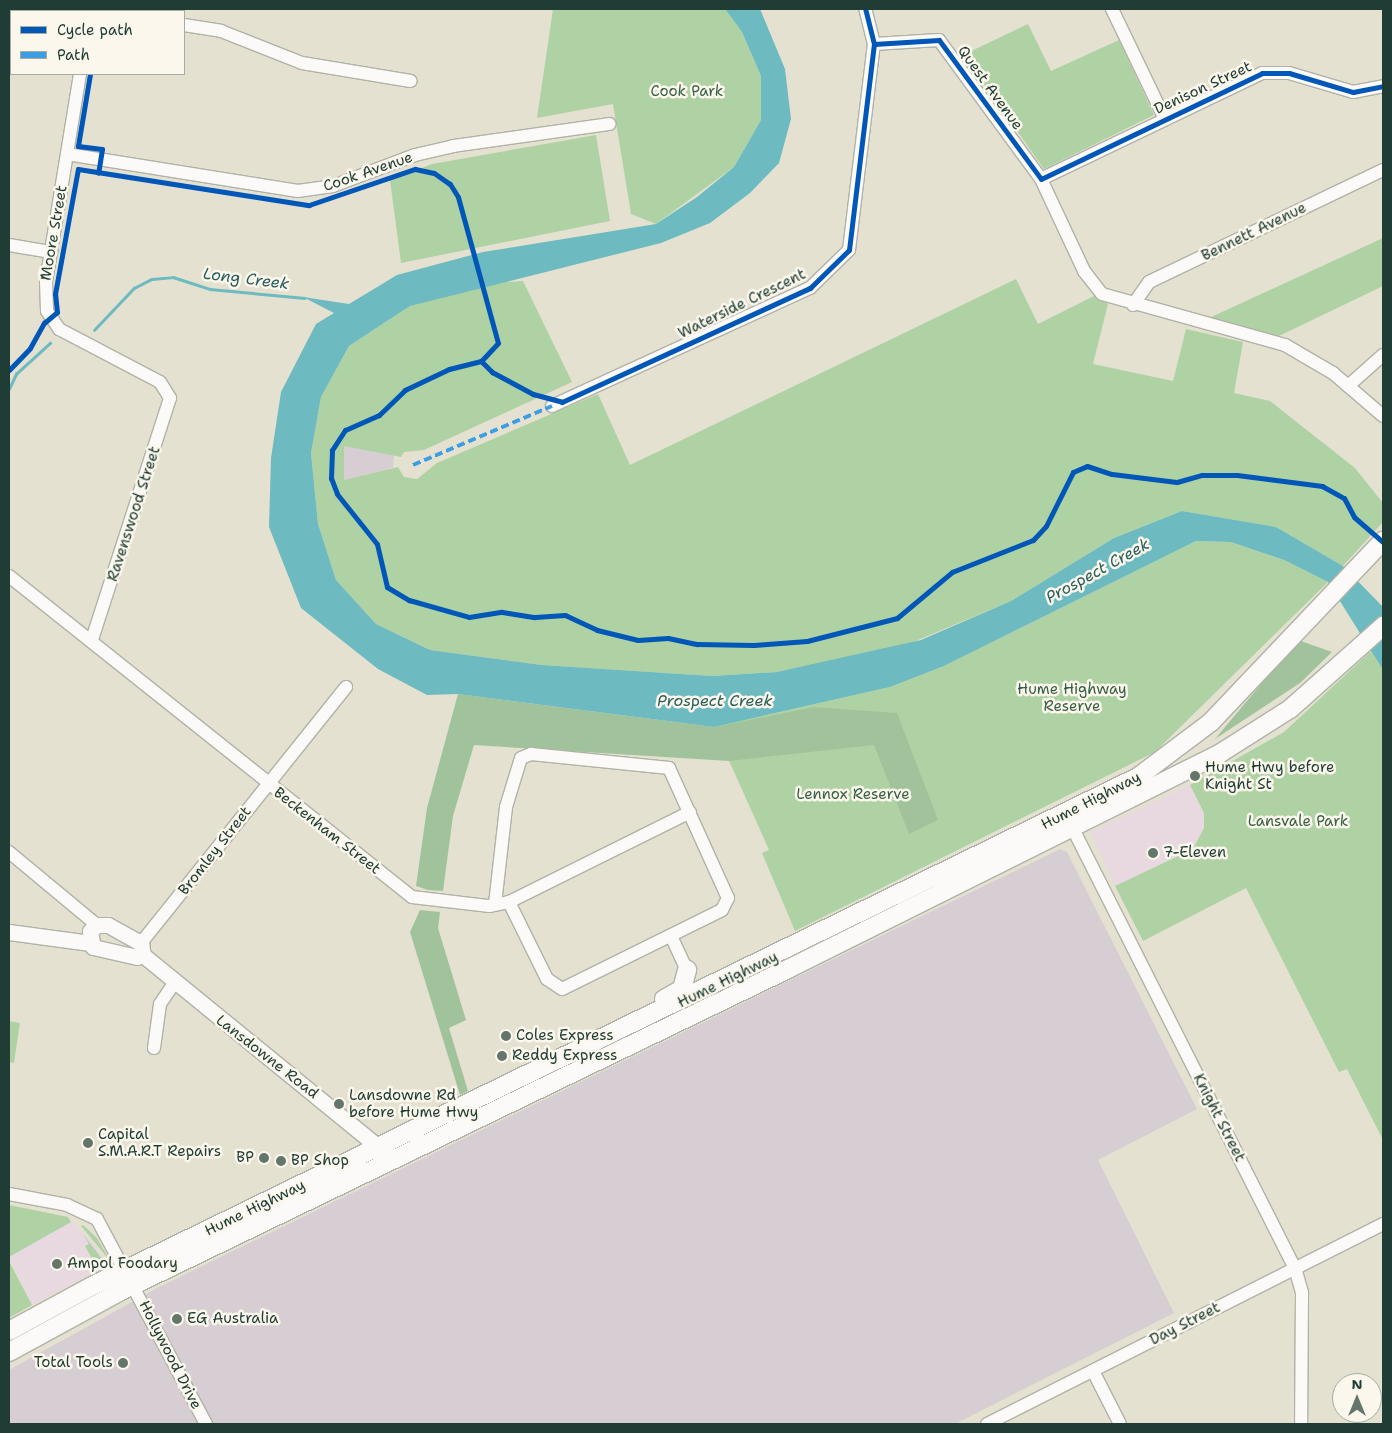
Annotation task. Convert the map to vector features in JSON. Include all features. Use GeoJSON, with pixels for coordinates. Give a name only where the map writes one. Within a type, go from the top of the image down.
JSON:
{"type":"FeatureCollection","features":[{"type":"Feature","properties":{"kind":"highway","name":"Hume Highway"},"geometry":{"type":"LineString","coordinates":[[9,1352],[618,1034],[1159,765],[1211,722],[1383,541]]}},
{"type":"Feature","properties":{"kind":"highway","name":"Hume Highway"},"geometry":{"type":"LineString","coordinates":[[9,1331],[127,1269],[382,1157],[1072,827],[1251,736],[1344,663],[1383,626]]}},
{"type":"Feature","properties":{"kind":"highway"},"geometry":{"type":"LineString","coordinates":[[618,1034],[639,1012],[682,989],[687,970],[701,981],[717,985]]}},
{"type":"Feature","properties":{"kind":"main road","name":"Lansdowne Road"},"geometry":{"type":"LineString","coordinates":[[97,925],[110,926],[142,949],[174,983],[382,1157]]}},
{"type":"Feature","properties":{"kind":"main road"},"geometry":{"type":"LineString","coordinates":[[90,943],[90,931],[97,925]]}},
{"type":"Feature","properties":{"kind":"main road"},"geometry":{"type":"LineString","coordinates":[[9,932],[90,943],[97,949],[134,957],[142,949]]}},
{"type":"Feature","properties":{"kind":"street","name":"Waterside Crescent"},"geometry":{"type":"LineString","coordinates":[[552,406],[810,288],[849,250],[874,44],[865,9]]}},
{"type":"Feature","properties":{"kind":"street"},"geometry":{"type":"LineString","coordinates":[[1112,9],[1165,119]]}},
{"type":"Feature","properties":{"kind":"street"},"geometry":{"type":"LineString","coordinates":[[185,26],[221,31],[302,63],[411,81]]}},
{"type":"Feature","properties":{"kind":"street","name":"Quest Avenue"},"geometry":{"type":"LineString","coordinates":[[874,44],[939,40],[1041,179],[1084,271],[1102,294],[1133,305],[1285,345],[1348,386],[1383,416]]}},
{"type":"Feature","properties":{"kind":"street","name":"Denison Street"},"geometry":{"type":"LineString","coordinates":[[1041,179],[1165,119],[1271,72],[1353,92],[1383,86]]}},
{"type":"Feature","properties":{"kind":"street","name":"Moore Street"},"geometry":{"type":"LineString","coordinates":[[80,75],[44,292],[53,323],[165,386]]}},
{"type":"Feature","properties":{"kind":"street","name":"Cook Avenue"},"geometry":{"type":"LineString","coordinates":[[67,154],[298,191],[333,186],[415,155],[453,146],[609,124]]}},
{"type":"Feature","properties":{"kind":"street","name":"Bennett Avenue"},"geometry":{"type":"LineString","coordinates":[[1133,305],[1150,282],[1383,170]]}},
{"type":"Feature","properties":{"kind":"street"},"geometry":{"type":"LineString","coordinates":[[9,245],[51,252]]}},
{"type":"Feature","properties":{"kind":"street"},"geometry":{"type":"LineString","coordinates":[[1348,386],[1383,355]]}},
{"type":"Feature","properties":{"kind":"street","name":"Ravenswood Street"},"geometry":{"type":"LineString","coordinates":[[91,642],[168,406],[165,386]]}},
{"type":"Feature","properties":{"kind":"street","name":"Beckenham Street"},"geometry":{"type":"LineString","coordinates":[[9,576],[267,784],[412,897],[436,903],[494,904],[509,902],[690,812]]}},
{"type":"Feature","properties":{"kind":"street","name":"Bromley Street"},"geometry":{"type":"LineString","coordinates":[[142,949],[267,784],[346,688]]}},
{"type":"Feature","properties":{"kind":"street"},"geometry":{"type":"LineString","coordinates":[[494,904],[506,807],[521,758],[531,754],[657,763],[673,774],[728,898],[722,910],[562,989],[547,979],[509,902]]}},
{"type":"Feature","properties":{"kind":"street","name":"Knight Street"},"geometry":{"type":"LineString","coordinates":[[1072,827],[1295,1268],[1302,1293],[1301,1424]]}},
{"type":"Feature","properties":{"kind":"street"},"geometry":{"type":"LineString","coordinates":[[9,852],[97,925]]}},
{"type":"Feature","properties":{"kind":"street"},"geometry":{"type":"LineString","coordinates":[[671,936],[687,970]]}},
{"type":"Feature","properties":{"kind":"street"},"geometry":{"type":"LineString","coordinates":[[154,1048],[160,1004],[174,983]]}},
{"type":"Feature","properties":{"kind":"street","name":"Hollywood Drive"},"geometry":{"type":"LineString","coordinates":[[9,1194],[67,1205],[92,1216],[127,1269],[206,1424]]}},
{"type":"Feature","properties":{"kind":"street","name":"Day Street"},"geometry":{"type":"LineString","coordinates":[[987,1424],[1383,1224]]}},
{"type":"Feature","properties":{"kind":"street"},"geometry":{"type":"LineString","coordinates":[[1093,1370],[1120,1424]]}},
{"type":"Feature","properties":{"kind":"shaded area"},"geometry":{"type":"Polygon","coordinates":[[[344,445],[394,455],[393,468],[344,480],[344,445]]]}},
{"type":"Feature","properties":{"kind":"shaded area","name":"7-Eleven"},"geometry":{"type":"Polygon","coordinates":[[[1190,785],[1204,813],[1204,828],[1193,849],[1115,886],[1091,832],[1190,785]]]}},
{"type":"Feature","properties":{"kind":"shaded area"},"geometry":{"type":"Polygon","coordinates":[[[1060,849],[1067,852],[1197,1109],[1098,1160],[1174,1313],[955,1424],[9,1424],[9,1370],[159,1287],[1060,849]]]}},
{"type":"Feature","properties":{"kind":"shaded area","name":"Ampol Foodary"},"geometry":{"type":"Polygon","coordinates":[[[71,1222],[94,1244],[105,1260],[102,1268],[32,1305],[9,1257],[71,1222]]]}},
{"type":"Feature","properties":{"kind":"green space","name":"Cook Park"},"geometry":{"type":"Polygon","coordinates":[[[553,9],[725,9],[742,32],[761,76],[761,120],[734,167],[656,224],[631,214],[613,104],[537,118],[553,9]]]}},
{"type":"Feature","properties":{"kind":"green space"},"geometry":{"type":"Polygon","coordinates":[[[1028,24],[1051,71],[1119,40],[1154,115],[1044,169],[963,55],[1028,24]]]}},
{"type":"Feature","properties":{"kind":"green space"},"geometry":{"type":"Polygon","coordinates":[[[596,135],[610,221],[401,263],[390,180],[432,164],[596,135]]]}},
{"type":"Feature","properties":{"kind":"green space"},"geometry":{"type":"Polygon","coordinates":[[[1383,238],[1383,286],[1279,336],[1209,318],[1383,238]]]}},
{"type":"Feature","properties":{"kind":"green space"},"geometry":{"type":"Polygon","coordinates":[[[1016,279],[1038,324],[1098,294],[1108,304],[1093,364],[1173,381],[1186,329],[1243,342],[1234,393],[1270,401],[1355,468],[1383,503],[1383,522],[1343,566],[1276,527],[1182,511],[1114,538],[1011,601],[899,648],[777,672],[712,676],[542,665],[430,650],[376,624],[336,580],[318,524],[311,453],[321,397],[349,346],[410,306],[490,283],[523,281],[572,382],[424,450],[404,452],[401,457],[344,446],[344,480],[398,467],[404,477],[417,479],[437,463],[598,394],[630,465],[1016,279]]]}},
{"type":"Feature","properties":{"kind":"green space"},"geometry":{"type":"Polygon","coordinates":[[[1196,541],[1231,542],[1284,560],[1328,582],[1155,752],[795,931],[762,853],[769,850],[714,727],[890,687],[944,666],[1196,541]]]}},
{"type":"Feature","properties":{"kind":"green space"},"geometry":{"type":"Polygon","coordinates":[[[1298,640],[1332,652],[1300,683],[1215,739],[1298,640]]]}},
{"type":"Feature","properties":{"kind":"green space","name":"Lansvale Park"},"geometry":{"type":"Polygon","coordinates":[[[1371,651],[1383,670],[1383,1140],[1347,1069],[1339,1072],[1246,888],[1143,941],[1115,886],[1193,849],[1204,828],[1204,813],[1190,785],[1284,732],[1371,651]]]}},
{"type":"Feature","properties":{"kind":"green space"},"geometry":{"type":"Polygon","coordinates":[[[458,694],[714,727],[814,707],[897,713],[938,820],[909,834],[874,745],[729,761],[474,745],[453,816],[443,891],[428,890],[416,886],[427,808],[458,694]]]}},
{"type":"Feature","properties":{"kind":"green space"},"geometry":{"type":"Polygon","coordinates":[[[420,910],[440,912],[438,928],[466,1020],[449,1028],[468,1091],[460,1095],[410,932],[420,910]]]}},
{"type":"Feature","properties":{"kind":"green space"},"geometry":{"type":"Polygon","coordinates":[[[9,1021],[20,1023],[14,1063],[9,1062],[9,1021]]]}},
{"type":"Feature","properties":{"kind":"green space"},"geometry":{"type":"Polygon","coordinates":[[[9,1205],[68,1217],[71,1222],[9,1257],[9,1205]]]}},
{"type":"Feature","properties":{"kind":"green space"},"geometry":{"type":"Polygon","coordinates":[[[83,1225],[97,1238],[111,1262],[81,1226],[83,1225]]]}},
{"type":"Feature","properties":{"kind":"green space"},"geometry":{"type":"Polygon","coordinates":[[[83,1234],[103,1260],[97,1268],[85,1246],[89,1244],[83,1234]]]}},
{"type":"Feature","properties":{"kind":"green space"},"geometry":{"type":"Polygon","coordinates":[[[9,1261],[32,1305],[9,1318],[9,1261]]]}},
{"type":"Feature","properties":{"kind":"water","name":"Prospect Creek"},"geometry":{"type":"Polygon","coordinates":[[[725,9],[760,9],[785,69],[791,119],[779,163],[750,193],[710,223],[661,243],[410,306],[349,346],[321,397],[311,453],[318,524],[336,580],[376,624],[430,650],[542,665],[712,676],[777,672],[921,640],[1011,601],[1114,538],[1182,511],[1276,527],[1343,566],[1383,607],[1383,670],[1328,582],[1284,560],[1231,542],[1196,541],[944,666],[890,687],[714,727],[458,694],[427,695],[378,669],[301,608],[269,527],[271,458],[281,392],[316,324],[334,313],[303,297],[349,304],[397,275],[483,252],[656,224],[697,197],[734,167],[761,120],[761,76],[742,32],[725,9]]]}},
{"type":"Feature","properties":{"kind":"waterway","name":"Long Creek"},"geometry":{"type":"LineString","coordinates":[[94,330],[134,288],[152,279],[173,277],[210,289],[305,298]]}},
{"type":"Feature","properties":{"kind":"waterway","name":"Long Creek"},"geometry":{"type":"LineString","coordinates":[[9,389],[16,374],[50,343]]}},
{"type":"Feature","properties":{"kind":"marked path"},"geometry":{"type":"LineString","coordinates":[[413,465],[552,406]]}},
{"type":"Feature","properties":{"kind":"cycle path"},"geometry":{"type":"LineString","coordinates":[[481,361],[492,372],[533,394],[562,402],[810,288],[849,250],[874,44],[865,9]]}},
{"type":"Feature","properties":{"kind":"cycle path"},"geometry":{"type":"LineString","coordinates":[[874,44],[939,40],[1041,179],[1262,73],[1289,73],[1353,92],[1383,86]]}},
{"type":"Feature","properties":{"kind":"cycle path"},"geometry":{"type":"LineString","coordinates":[[90,75],[78,146],[102,149],[98,173]]}},
{"type":"Feature","properties":{"kind":"cycle path"},"geometry":{"type":"LineString","coordinates":[[9,370],[30,348],[44,323],[57,312],[55,294],[78,169],[309,205],[415,169],[434,173],[450,184],[458,197],[498,343],[481,361],[449,369],[405,390],[379,415],[345,430],[332,450],[331,478],[337,494],[377,544],[387,587],[409,600],[469,617],[502,612],[535,617],[565,615],[597,630],[638,640],[668,638],[697,644],[754,645],[807,641],[897,618],[952,572],[1033,540],[1046,526],[1073,472],[1087,466],[1112,474],[1177,482],[1202,475],[1237,475],[1322,486],[1344,498],[1354,517],[1383,542]]}},
{"type":"Feature","properties":{"kind":"place","name":"Hume Hwy before Knight St"},"geometry":{"type":"Point","coordinates":[1195,776]}},
{"type":"Feature","properties":{"kind":"place","name":"7-Eleven"},"geometry":{"type":"Point","coordinates":[1153,853]}},
{"type":"Feature","properties":{"kind":"place","name":"Coles Express"},"geometry":{"type":"Point","coordinates":[506,1036]}},
{"type":"Feature","properties":{"kind":"place","name":"Reddy Express"},"geometry":{"type":"Point","coordinates":[502,1056]}},
{"type":"Feature","properties":{"kind":"place","name":"Lansdowne Rd before Hume Hwy"},"geometry":{"type":"Point","coordinates":[339,1104]}},
{"type":"Feature","properties":{"kind":"place","name":"Capital S.M.A.R.T Repairs"},"geometry":{"type":"Point","coordinates":[88,1143]}},
{"type":"Feature","properties":{"kind":"place","name":"BP"},"geometry":{"type":"Point","coordinates":[264,1158]}},
{"type":"Feature","properties":{"kind":"place","name":"BP Shop"},"geometry":{"type":"Point","coordinates":[281,1161]}},
{"type":"Feature","properties":{"kind":"place","name":"Ampol Foodary"},"geometry":{"type":"Point","coordinates":[57,1264]}},
{"type":"Feature","properties":{"kind":"place","name":"EG Australia"},"geometry":{"type":"Point","coordinates":[177,1319]}},
{"type":"Feature","properties":{"kind":"place","name":"Total Tools"},"geometry":{"type":"Point","coordinates":[123,1363]}},
{"type":"Feature","properties":{"kind":"park label","name":"Hume Highway Reserve"},"geometry":{"type":"Point","coordinates":[1072,698]}},
{"type":"Feature","properties":{"kind":"park label","name":"Lennox Reserve"},"geometry":{"type":"Point","coordinates":[853,795]}}]}
